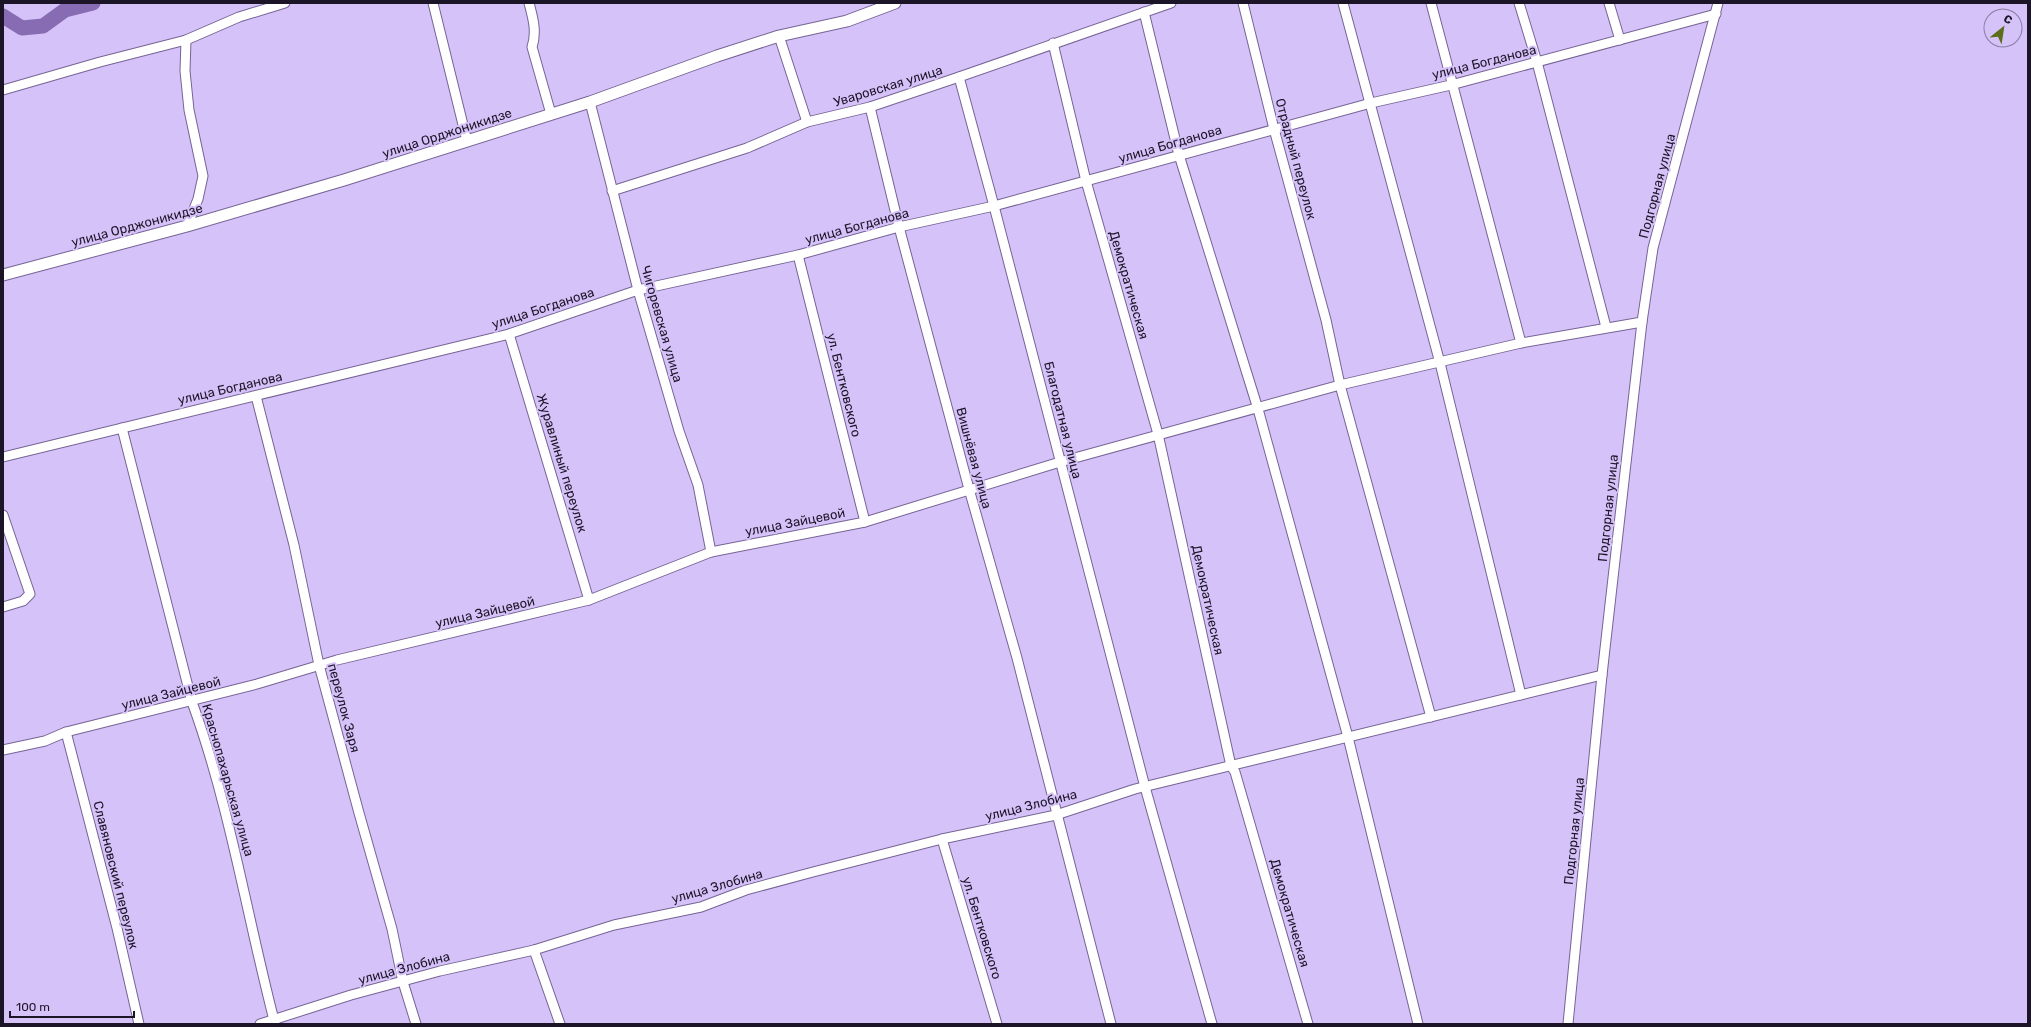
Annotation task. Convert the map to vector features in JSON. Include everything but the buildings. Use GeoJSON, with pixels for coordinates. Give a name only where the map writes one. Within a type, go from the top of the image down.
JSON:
{"type":"FeatureCollection","features":[{"type":"Feature","properties":{"kind":"street"},"geometry":{"type":"LineString","coordinates":[[3,90],[100,62],[186,40],[239,16],[285,3]]}},
{"type":"Feature","properties":{"kind":"street"},"geometry":{"type":"LineString","coordinates":[[434,3],[467,141]]}},
{"type":"Feature","properties":{"kind":"street"},"geometry":{"type":"LineString","coordinates":[[529,3],[534,26],[534,40],[532,47],[551,114]]}},
{"type":"Feature","properties":{"kind":"street","name":"улица Орджоникидзе"},"geometry":{"type":"LineString","coordinates":[[3,275],[187,226],[344,180],[590,102],[717,56],[779,36],[846,21],[895,3]]}},
{"type":"Feature","properties":{"kind":"street","name":"Уваровская улица"},"geometry":{"type":"LineString","coordinates":[[612,191],[747,148],[806,122],[870,107],[1171,3]]}},
{"type":"Feature","properties":{"kind":"street","name":"Отрадный переулок"},"geometry":{"type":"LineString","coordinates":[[1243,3],[1274,129],[1326,320],[1340,385],[1431,717]]}},
{"type":"Feature","properties":{"kind":"street"},"geometry":{"type":"LineString","coordinates":[[1343,3],[1440,362],[1521,695]]}},
{"type":"Feature","properties":{"kind":"street"},"geometry":{"type":"LineString","coordinates":[[1431,3],[1451,84],[1521,343]]}},
{"type":"Feature","properties":{"kind":"street"},"geometry":{"type":"LineString","coordinates":[[1519,3],[1537,62],[1606,327]]}},
{"type":"Feature","properties":{"kind":"street"},"geometry":{"type":"LineString","coordinates":[[1608,3],[1620,40]]}},
{"type":"Feature","properties":{"kind":"street","name":"Подгорная улица"},"geometry":{"type":"LineString","coordinates":[[1568,1024],[1602,675],[1642,322],[1654,248],[1718,3]]}},
{"type":"Feature","properties":{"kind":"street"},"geometry":{"type":"LineString","coordinates":[[1144,12],[1179,155],[1258,409],[1348,737],[1418,1024]]}},
{"type":"Feature","properties":{"kind":"street","name":"улица Богданова"},"geometry":{"type":"LineString","coordinates":[[3,457],[509,334],[638,290],[798,255],[899,227],[994,206],[1371,103],[1537,62],[1716,14]]}},
{"type":"Feature","properties":{"kind":"street"},"geometry":{"type":"LineString","coordinates":[[779,36],[806,122]]}},
{"type":"Feature","properties":{"kind":"street"},"geometry":{"type":"LineString","coordinates":[[186,40],[185,70],[189,110],[203,176],[198,200],[187,226]]}},
{"type":"Feature","properties":{"kind":"street","name":"Демократическая"},"geometry":{"type":"LineString","coordinates":[[1053,43],[1086,181],[1158,434],[1231,766],[1235,772],[1308,1024]]}},
{"type":"Feature","properties":{"kind":"street","name":"Благодатная улица"},"geometry":{"type":"LineString","coordinates":[[959,77],[994,206],[1140,769],[1212,1024]]}},
{"type":"Feature","properties":{"kind":"street","name":"Чигоревская улица"},"geometry":{"type":"LineString","coordinates":[[590,102],[638,290],[679,431],[698,485],[711,552]]}},
{"type":"Feature","properties":{"kind":"street","name":"Вишнёвая улица"},"geometry":{"type":"LineString","coordinates":[[870,107],[899,227],[968,489],[1017,658],[1111,1024]]}},
{"type":"Feature","properties":{"kind":"street","name":"ул. Бентковского"},"geometry":{"type":"LineString","coordinates":[[798,255],[865,522]]}},
{"type":"Feature","properties":{"kind":"street","name":"улица Зайцевой"},"geometry":{"type":"LineString","coordinates":[[3,750],[45,741],[66,732],[192,702],[319,666],[589,600],[711,552],[865,522],[968,489],[1060,462],[1158,434],[1258,409],[1340,385],[1521,343],[1606,327],[1642,322]]}},
{"type":"Feature","properties":{"kind":"street","name":"Журавлиный переулок"},"geometry":{"type":"LineString","coordinates":[[509,334],[589,600]]}},
{"type":"Feature","properties":{"kind":"street","name":"переулок Заря"},"geometry":{"type":"LineString","coordinates":[[256,396],[294,545],[319,666],[392,929],[403,982],[416,1024]]}},
{"type":"Feature","properties":{"kind":"street","name":"Краснопахарьская улица"},"geometry":{"type":"LineString","coordinates":[[122,428],[192,702],[203,730],[236,853],[275,1022]]}},
{"type":"Feature","properties":{"kind":"street"},"geometry":{"type":"LineString","coordinates":[[3,515],[30,594],[23,601],[3,607]]}},
{"type":"Feature","properties":{"kind":"street","name":"улица Злобина"},"geometry":{"type":"LineString","coordinates":[[260,1024],[275,1022],[351,995],[440,971],[534,950],[614,925],[701,906],[746,890],[942,839],[1056,814],[1135,789],[1602,675]]}},
{"type":"Feature","properties":{"kind":"street","name":"Славяновский переулок"},"geometry":{"type":"LineString","coordinates":[[66,732],[117,928],[139,1024]]}},
{"type":"Feature","properties":{"kind":"street","name":"ул. Бентковского"},"geometry":{"type":"LineString","coordinates":[[942,839],[997,1024]]}},
{"type":"Feature","properties":{"kind":"street"},"geometry":{"type":"LineString","coordinates":[[534,950],[560,1024]]}},
{"type":"Feature","properties":{"kind":"waterway"},"geometry":{"type":"LineString","coordinates":[[3,16],[22,28],[43,26],[65,10],[93,3]]}}]}
